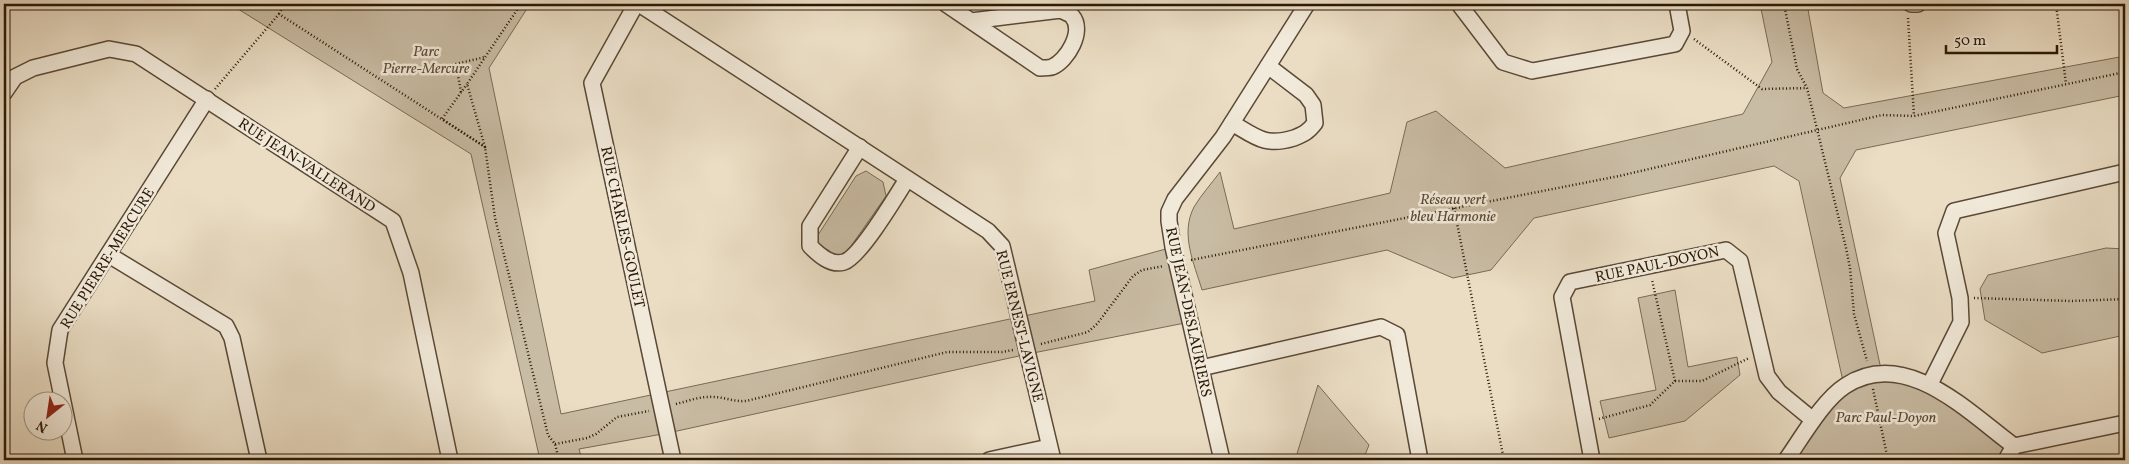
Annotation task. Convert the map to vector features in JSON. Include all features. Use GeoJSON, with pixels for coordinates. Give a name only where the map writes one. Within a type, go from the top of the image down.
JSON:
{"type":"FeatureCollection","features":[{"type":"Feature","properties":{"kind":"street","name":"RUE ERNEST-LAVIGNE"},"geometry":{"type":"LineString","coordinates":[[637,4],[988,231],[1002,246],[1051,454]]}},
{"type":"Feature","properties":{"kind":"street","name":"RUE CHARLES-GOULET"},"geometry":{"type":"LineString","coordinates":[[637,4],[592,83],[673,460]]}},
{"type":"Feature","properties":{"kind":"street"},"geometry":{"type":"LineString","coordinates":[[946,4],[1040,68],[1051,68],[1061,62],[1076,38],[1076,23],[1072,16],[1061,10],[971,21]]}},
{"type":"Feature","properties":{"kind":"street","name":"RUE JEAN-DESLAURIERS"},"geometry":{"type":"LineString","coordinates":[[1222,460],[1170,230],[1172,205],[1232,122],[1306,4]]}},
{"type":"Feature","properties":{"kind":"street"},"geometry":{"type":"LineString","coordinates":[[1459,4],[1503,62],[1532,71],[1675,44],[1682,31],[1677,4]]}},
{"type":"Feature","properties":{"kind":"street","name":"RUE JEAN-VALLERAND"},"geometry":{"type":"LineString","coordinates":[[4,93],[15,76],[33,68],[109,49],[136,54],[325,178],[393,220],[411,273],[450,460]]}},
{"type":"Feature","properties":{"kind":"street"},"geometry":{"type":"LineString","coordinates":[[1232,122],[1261,140],[1278,143],[1308,133],[1315,123],[1313,105],[1306,95],[1268,66]]}},
{"type":"Feature","properties":{"kind":"street","name":"RUE PIERRE-MERCURE"},"geometry":{"type":"LineString","coordinates":[[76,460],[55,363],[60,330],[207,99]]}},
{"type":"Feature","properties":{"kind":"street"},"geometry":{"type":"LineString","coordinates":[[860,147],[810,226],[810,246],[820,256],[834,263],[845,262],[858,252],[908,178]]}},
{"type":"Feature","properties":{"kind":"street"},"geometry":{"type":"LineString","coordinates":[[1930,384],[1961,322],[1960,298],[1946,233],[1954,211],[2125,172]]}},
{"type":"Feature","properties":{"kind":"street","name":"RUE PAUL-DOYON"},"geometry":{"type":"LineString","coordinates":[[1592,460],[1562,296],[1570,282],[1726,250],[1740,261],[1767,376],[1779,392],[1813,420]]}},
{"type":"Feature","properties":{"kind":"street"},"geometry":{"type":"LineString","coordinates":[[109,255],[226,326],[232,338],[259,460]]}},
{"type":"Feature","properties":{"kind":"street"},"geometry":{"type":"LineString","coordinates":[[1201,368],[1380,327],[1397,335],[1420,460]]}},
{"type":"Feature","properties":{"kind":"street"},"geometry":{"type":"LineString","coordinates":[[1786,460],[1813,420],[1844,387],[1870,375],[1906,375],[1930,384],[2014,446],[2125,423]]}},
{"type":"Feature","properties":{"kind":"street"},"geometry":{"type":"LineString","coordinates":[[2006,460],[2014,446]]}},
{"type":"Feature","properties":{"kind":"street"},"geometry":{"type":"LineString","coordinates":[[989,460],[1051,454]]}},
{"type":"Feature","properties":{"kind":"path"},"geometry":{"type":"LineString","coordinates":[[207,99],[279,14],[284,4]]}},
{"type":"Feature","properties":{"kind":"path"},"geometry":{"type":"LineString","coordinates":[[485,147],[442,119],[521,4]]}},
{"type":"Feature","properties":{"kind":"path"},"geometry":{"type":"LineString","coordinates":[[1784,4],[1797,69],[1807,88],[1850,268],[1854,314],[1869,368]]}},
{"type":"Feature","properties":{"kind":"path"},"geometry":{"type":"LineString","coordinates":[[2056,4],[2066,84]]}},
{"type":"Feature","properties":{"kind":"path"},"geometry":{"type":"LineString","coordinates":[[1913,7],[1914,116]]}},
{"type":"Feature","properties":{"kind":"path"},"geometry":{"type":"LineString","coordinates":[[279,14],[485,147]]}},
{"type":"Feature","properties":{"kind":"path"},"geometry":{"type":"LineString","coordinates":[[1682,31],[1762,89],[1807,88]]}},
{"type":"Feature","properties":{"kind":"path"},"geometry":{"type":"LineString","coordinates":[[461,92],[456,64],[486,57]]}},
{"type":"Feature","properties":{"kind":"path"},"geometry":{"type":"LineString","coordinates":[[555,444],[596,434],[617,417],[705,397],[746,401],[947,352],[1002,352],[1088,332],[1098,324],[1133,276],[1142,270],[1619,176],[1816,128],[1882,115],[1914,116],[2125,72]]}},
{"type":"Feature","properties":{"kind":"path"},"geometry":{"type":"LineString","coordinates":[[467,84],[485,147],[495,218],[548,435],[555,444],[559,460]]}},
{"type":"Feature","properties":{"kind":"path"},"geometry":{"type":"LineString","coordinates":[[1454,208],[1504,460]]}},
{"type":"Feature","properties":{"kind":"path"},"geometry":{"type":"LineString","coordinates":[[1649,266],[1676,381]]}},
{"type":"Feature","properties":{"kind":"path"},"geometry":{"type":"LineString","coordinates":[[1960,298],[2072,301],[2125,299]]}},
{"type":"Feature","properties":{"kind":"path"},"geometry":{"type":"LineString","coordinates":[[1585,422],[1650,405],[1676,381],[1702,381],[1762,352]]}},
{"type":"Feature","properties":{"kind":"path"},"geometry":{"type":"LineString","coordinates":[[1872,382],[1888,460]]}},
{"type":"Feature","properties":{"kind":"green space","name":"Parc Pierre-Mercure"},"geometry":{"type":"Polygon","coordinates":[[[230,4],[530,4],[489,68],[561,414],[1095,301],[1089,270],[1173,247],[1190,322],[1028,354],[668,433],[579,449],[582,460],[540,460],[471,154],[230,4]]]}},
{"type":"Feature","properties":{"kind":"green space","name":"Réseau vert bleu Harmonie"},"geometry":{"type":"Polygon","coordinates":[[[1760,4],[1807,4],[1823,93],[1844,108],[2125,56],[2125,95],[1856,150],[1840,178],[1882,374],[1906,375],[2014,446],[2006,460],[1786,460],[1844,386],[1799,181],[1774,166],[1534,218],[1491,270],[1453,278],[1387,250],[1202,290],[1192,259],[1188,228],[1194,207],[1220,172],[1234,229],[1390,193],[1407,122],[1436,111],[1505,168],[1743,114],[1772,62],[1760,4]]]}},
{"type":"Feature","properties":{"kind":"green space"},"geometry":{"type":"Polygon","coordinates":[[[866,171],[883,182],[886,196],[849,249],[841,254],[830,254],[818,247],[818,235],[856,176],[866,171]]]}},
{"type":"Feature","properties":{"kind":"green space"},"geometry":{"type":"Polygon","coordinates":[[[2106,248],[2125,249],[2125,335],[2042,353],[1985,320],[1980,289],[1988,275],[2106,248]]]}},
{"type":"Feature","properties":{"kind":"green space"},"geometry":{"type":"Polygon","coordinates":[[[1675,290],[1688,367],[1737,357],[1740,375],[1685,421],[1609,438],[1600,401],[1656,390],[1638,298],[1675,290]]]}},
{"type":"Feature","properties":{"kind":"green space"},"geometry":{"type":"Polygon","coordinates":[[[1318,385],[1369,445],[1363,460],[1299,460],[1296,457],[1318,385]]]}},
{"type":"Feature","properties":{"kind":"park label","name":"Parc Paul-Doyon"},"geometry":{"type":"Point","coordinates":[1886,417]}}]}
